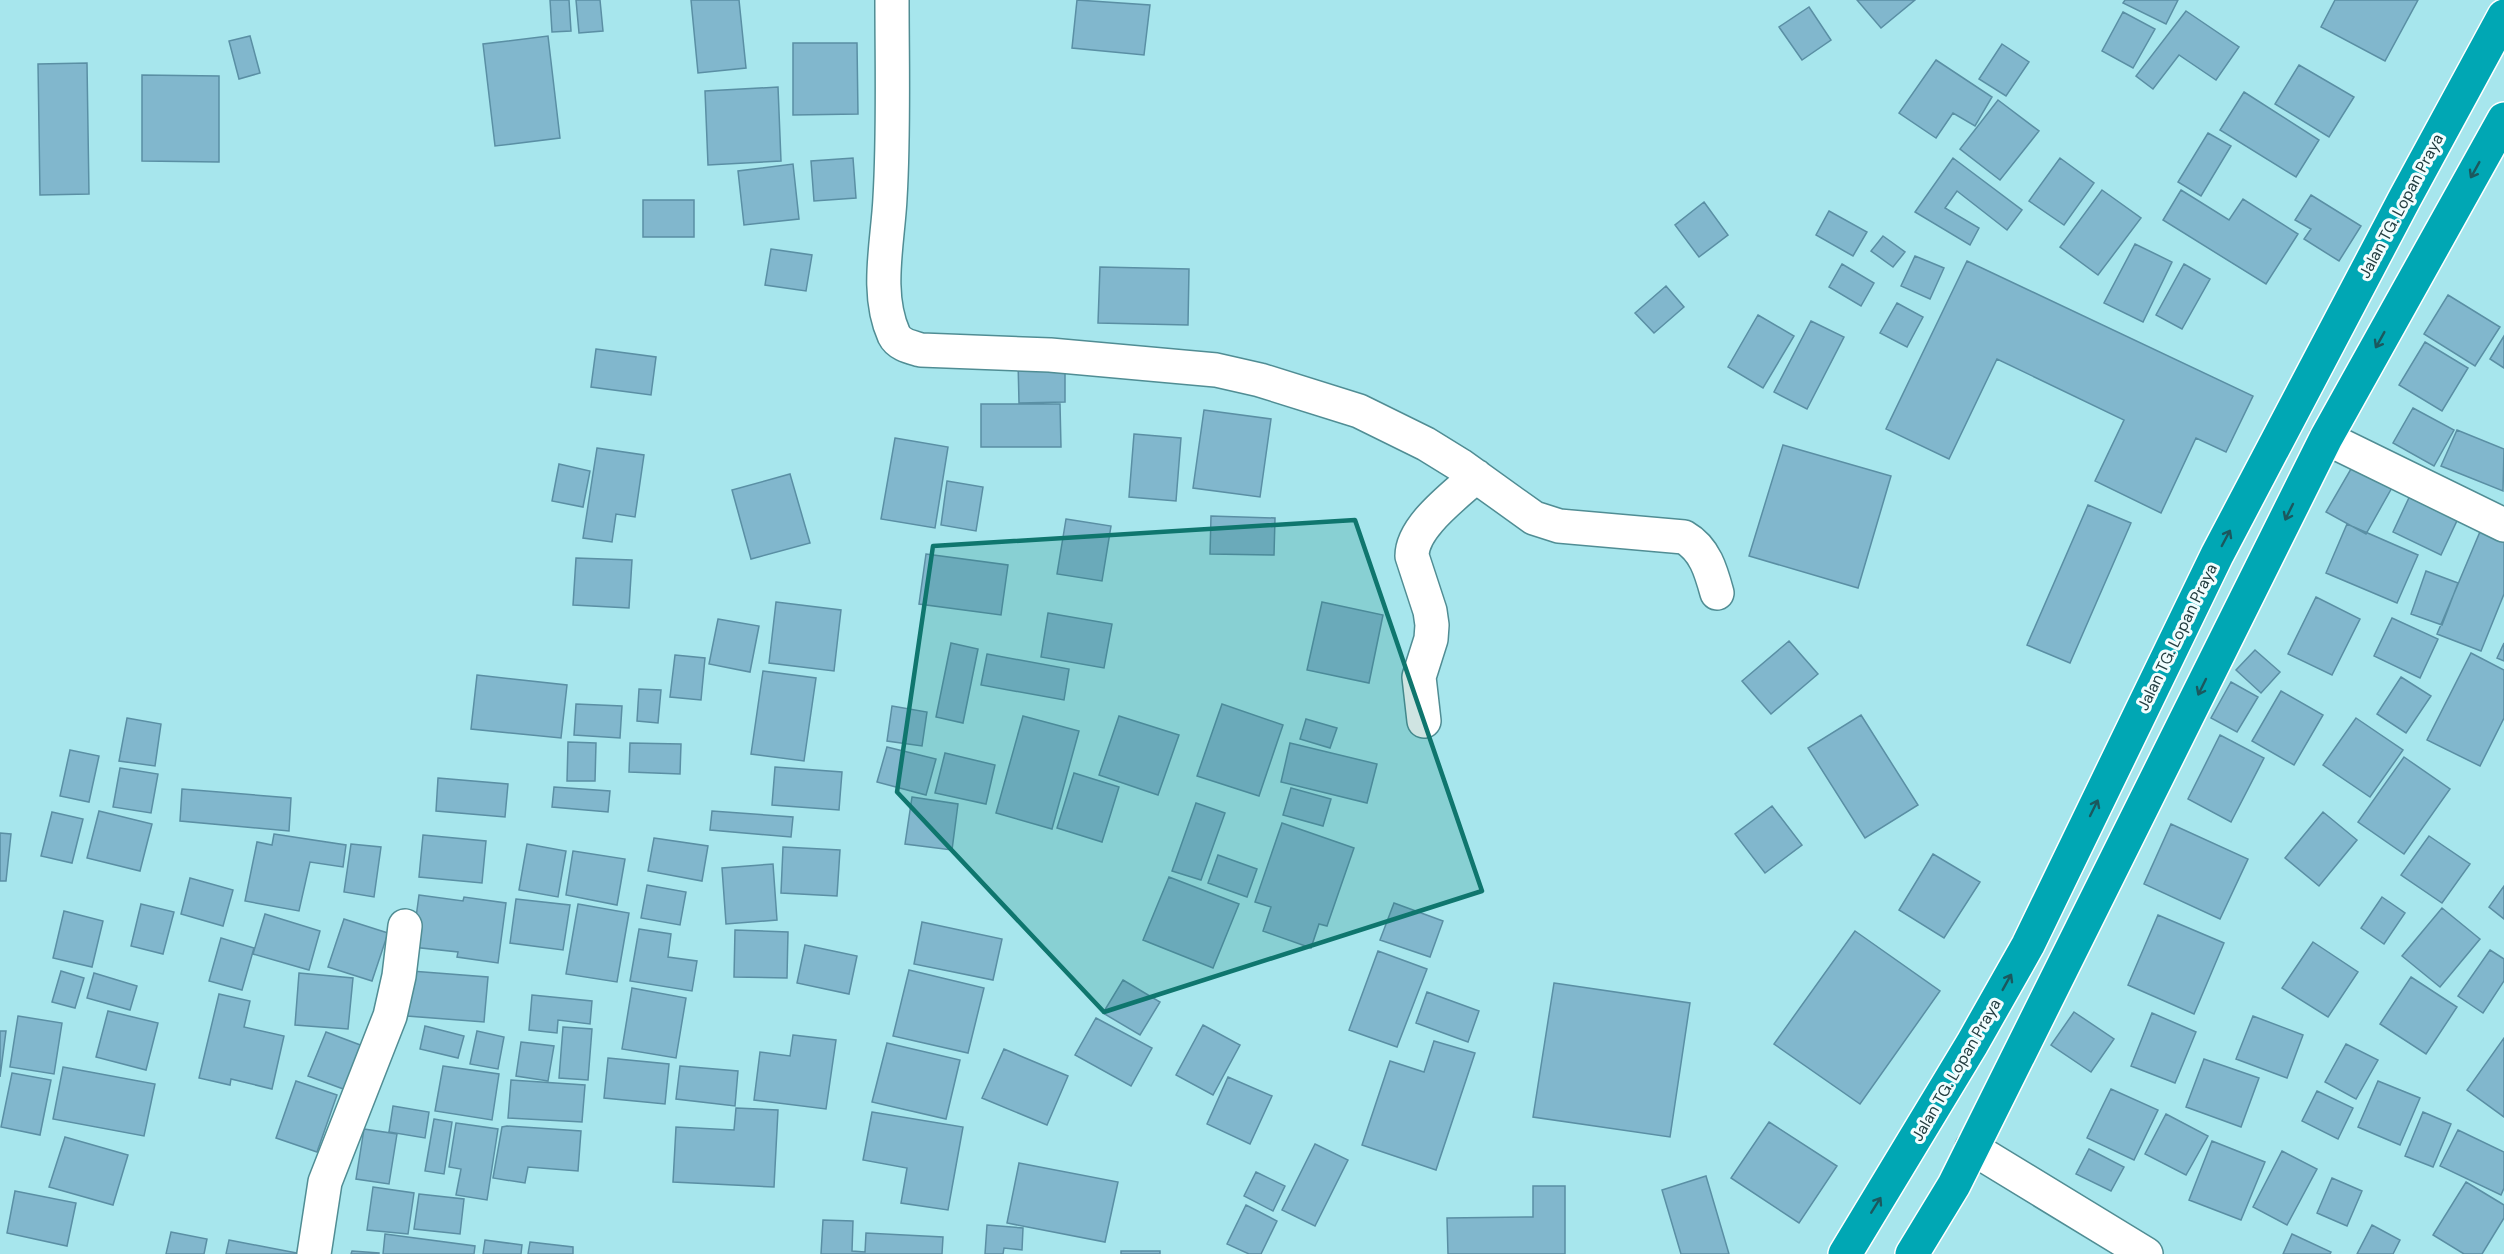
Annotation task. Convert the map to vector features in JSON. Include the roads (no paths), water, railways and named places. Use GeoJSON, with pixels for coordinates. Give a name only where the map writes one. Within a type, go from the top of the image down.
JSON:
{"type":"FeatureCollection","features":[{"type":"Feature","properties":{"kind":"highway","name":"Jalan TG. Lopan Praya"},"geometry":{"type":"LineString","coordinates":[[1845,1254],[1972,1044],[2028,945],[2217,555],[2405,198],[2504,16]]}},
{"type":"Feature","properties":{"kind":"highway"},"geometry":{"type":"LineString","coordinates":[[1912,1254],[1954,1185],[2326,438],[2504,119]]}},
{"type":"Feature","properties":{"kind":"street"},"geometry":{"type":"LineString","coordinates":[[892,0],[893,93],[890,198],[884,274],[887,306],[895,337],[905,346],[921,350],[1050,355],[1216,370],[1260,380],[1359,411],[1426,444],[1476,476],[1534,519],[1553,524],[1684,537],[1700,550],[1712,572],[1717,593]]}},
{"type":"Feature","properties":{"kind":"street"},"geometry":{"type":"LineString","coordinates":[[2326,438],[2504,525]]}},
{"type":"Feature","properties":{"kind":"street"},"geometry":{"type":"LineString","coordinates":[[1424,722],[1419,677],[1429,650],[1432,625],[1430,611],[1412,556],[1412,547],[1420,531],[1476,476]]}},
{"type":"Feature","properties":{"kind":"street"},"geometry":{"type":"LineString","coordinates":[[314,1254],[325,1182],[390,1016],[399,976],[405,926]]}},
{"type":"Feature","properties":{"kind":"street"},"geometry":{"type":"LineString","coordinates":[[1972,1148],[2146,1254]]}}]}
